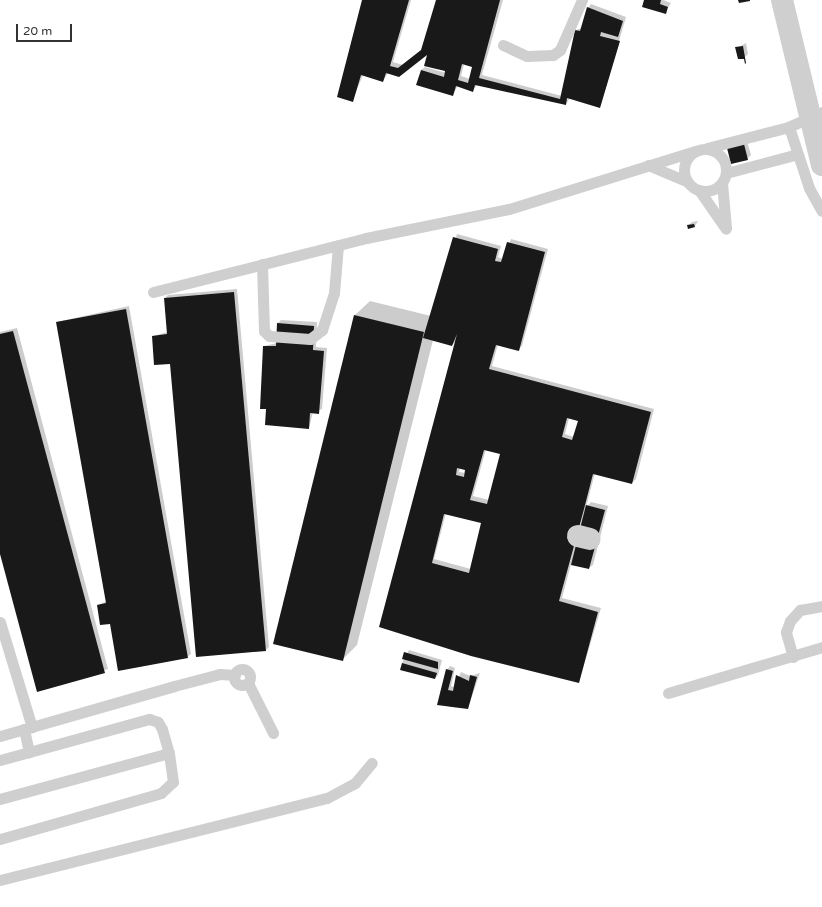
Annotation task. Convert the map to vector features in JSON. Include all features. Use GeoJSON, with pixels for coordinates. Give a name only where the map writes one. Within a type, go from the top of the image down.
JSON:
{"type":"FeatureCollection","features":[{"type":"Feature","properties":{"kind":"street"},"geometry":{"type":"LineString","coordinates":[[782,0],[806,119],[822,165]]}},
{"type":"Feature","properties":{"kind":"lane"},"geometry":{"type":"LineString","coordinates":[[503,45],[527,56],[553,55],[560,50],[582,0]]}},
{"type":"Feature","properties":{"kind":"lane"},"geometry":{"type":"LineString","coordinates":[[153,292],[338,245],[509,209],[648,165],[806,119],[798,154],[809,188],[822,211]]}},
{"type":"Feature","properties":{"kind":"lane"},"geometry":{"type":"LineString","coordinates":[[648,165],[688,182],[699,190],[726,229],[722,156],[701,150]]}},
{"type":"Feature","properties":{"kind":"lane"},"geometry":{"type":"LineString","coordinates":[[688,182],[684,165],[701,150]]}},
{"type":"Feature","properties":{"kind":"lane"},"geometry":{"type":"LineString","coordinates":[[699,190],[715,188],[724,178],[798,154]]}},
{"type":"Feature","properties":{"kind":"lane"},"geometry":{"type":"LineString","coordinates":[[262,264],[264,331],[269,336],[310,339],[322,330],[334,293],[338,245]]}},
{"type":"Feature","properties":{"kind":"lane"},"geometry":{"type":"LineString","coordinates":[[793,657],[786,632],[790,620],[800,610],[822,606]]}},
{"type":"Feature","properties":{"kind":"lane"},"geometry":{"type":"LineString","coordinates":[[0,622],[28,728],[30,752]]}},
{"type":"Feature","properties":{"kind":"lane"},"geometry":{"type":"LineString","coordinates":[[668,693],[793,657],[822,647]]}},
{"type":"Feature","properties":{"kind":"lane"},"geometry":{"type":"LineString","coordinates":[[0,736],[174,686],[235,675],[244,670],[250,675],[248,683],[273,733]]}},
{"type":"Feature","properties":{"kind":"lane"},"geometry":{"type":"LineString","coordinates":[[0,760],[149,719],[158,722],[162,728],[169,753],[173,782],[161,793],[0,839]]}},
{"type":"Feature","properties":{"kind":"lane"},"geometry":{"type":"LineString","coordinates":[[0,799],[169,753]]}},
{"type":"Feature","properties":{"kind":"lane"},"geometry":{"type":"LineString","coordinates":[[0,880],[327,798],[356,783],[372,763]]}},
{"type":"Feature","properties":{"kind":"building"},"geometry":{"type":"Polygon","coordinates":[[[362,0],[409,0],[390,66],[398,68],[421,50],[436,0],[500,0],[479,78],[560,99],[575,30],[580,31],[587,7],[623,21],[618,37],[601,32],[600,36],[620,41],[600,108],[567,98],[566,105],[475,85],[473,92],[456,86],[453,96],[416,85],[421,70],[444,77],[445,71],[424,66],[427,55],[399,77],[386,73],[383,82],[361,75],[353,102],[337,97],[362,0]],[[462,64],[458,80],[468,83],[472,67],[462,64]]]}},
{"type":"Feature","properties":{"kind":"building"},"geometry":{"type":"Polygon","coordinates":[[[644,0],[661,0],[660,4],[668,7],[666,14],[642,7],[644,0]]]}},
{"type":"Feature","properties":{"kind":"building"},"geometry":{"type":"Polygon","coordinates":[[[738,0],[750,0],[750,1],[739,3],[738,0]]]}},
{"type":"Feature","properties":{"kind":"building"},"geometry":{"type":"Polygon","coordinates":[[[743,46],[745,64],[744,59],[738,59],[735,47],[743,46]]]}},
{"type":"Feature","properties":{"kind":"building"},"geometry":{"type":"Polygon","coordinates":[[[744,144],[748,160],[731,164],[727,148],[744,144]]]}},
{"type":"Feature","properties":{"kind":"building"},"geometry":{"type":"Polygon","coordinates":[[[694,224],[695,227],[688,229],[687,225],[694,224]]]}},
{"type":"Feature","properties":{"kind":"building"},"geometry":{"type":"Polygon","coordinates":[[[453,237],[498,249],[495,261],[501,262],[507,242],[545,252],[519,351],[496,345],[489,369],[651,412],[632,484],[593,474],[559,601],[598,612],[579,683],[471,656],[379,627],[457,334],[452,346],[423,338],[453,237]],[[567,418],[562,437],[572,440],[578,421],[567,418]],[[484,450],[470,500],[487,504],[500,454],[484,450]],[[457,468],[456,475],[464,477],[465,470],[457,468]],[[444,514],[432,563],[469,573],[481,523],[444,514]]]}},
{"type":"Feature","properties":{"kind":"building"},"geometry":{"type":"Polygon","coordinates":[[[234,292],[266,651],[196,657],[170,364],[154,365],[152,336],[167,334],[164,298],[234,292]]]}},
{"type":"Feature","properties":{"kind":"building"},"geometry":{"type":"Polygon","coordinates":[[[126,309],[188,658],[118,671],[110,624],[100,625],[97,605],[106,603],[56,322],[126,309]]]}},
{"type":"Feature","properties":{"kind":"building"},"geometry":{"type":"Polygon","coordinates":[[[354,315],[424,332],[343,661],[273,644],[354,315]]]}},
{"type":"Feature","properties":{"kind":"building"},"geometry":{"type":"Polygon","coordinates":[[[277,323],[314,326],[313,350],[324,351],[319,414],[310,413],[309,429],[265,425],[266,409],[260,409],[263,346],[276,346],[277,323]]]}},
{"type":"Feature","properties":{"kind":"building"},"geometry":{"type":"Polygon","coordinates":[[[13,331],[105,673],[37,692],[0,554],[0,334],[13,331]]]}},
{"type":"Feature","properties":{"kind":"building"},"geometry":{"type":"Polygon","coordinates":[[[586,505],[605,510],[589,569],[571,565],[586,505]]]}},
{"type":"Feature","properties":{"kind":"building"},"geometry":{"type":"Polygon","coordinates":[[[404,652],[438,662],[438,669],[402,659],[404,652]]]}},
{"type":"Feature","properties":{"kind":"building"},"geometry":{"type":"Polygon","coordinates":[[[402,663],[437,673],[435,679],[400,670],[402,663]]]}},
{"type":"Feature","properties":{"kind":"building"},"geometry":{"type":"Polygon","coordinates":[[[446,669],[453,671],[448,690],[453,691],[456,675],[469,681],[470,675],[477,677],[468,709],[437,705],[446,669]]]}}]}
